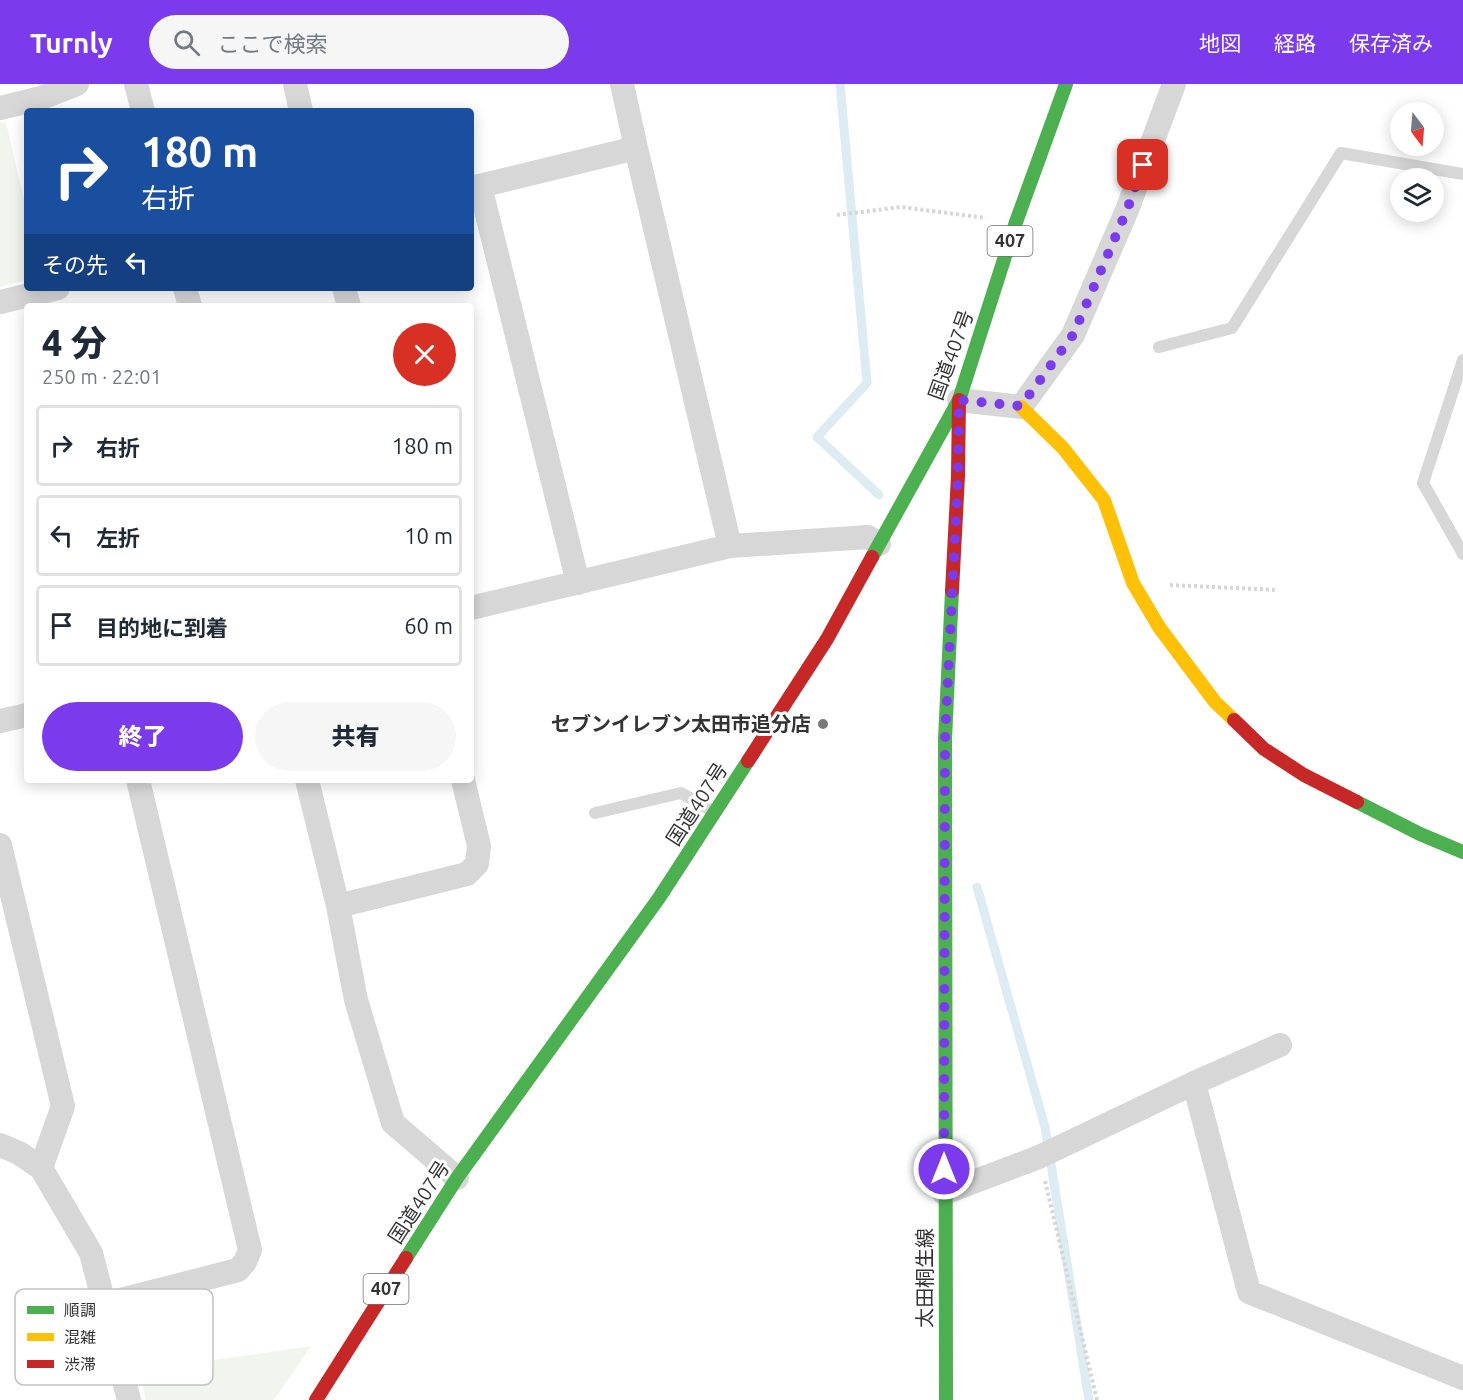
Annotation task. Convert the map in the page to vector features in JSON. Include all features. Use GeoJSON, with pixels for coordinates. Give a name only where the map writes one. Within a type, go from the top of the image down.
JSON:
{"type":"FeatureCollection","features":[{"type":"Feature","properties":{"kind":"main road","name":"国道407号"},"geometry":{"type":"LineString","coordinates":[[316,1400],[457,1178],[659,898],[827,639],[959,400],[1016,222],[1066,84]]}},
{"type":"Feature","properties":{"kind":"main road","name":"太田桐生線"},"geometry":{"type":"LineString","coordinates":[[946,1400],[945,739],[958,476],[959,400]]}},
{"type":"Feature","properties":{"kind":"main road"},"geometry":{"type":"LineString","coordinates":[[1021,406],[1063,448],[1104,500],[1133,583],[1159,627],[1215,702],[1264,749],[1304,775],[1420,834],[1463,852]]}},
{"type":"Feature","properties":{"kind":"street"},"geometry":{"type":"LineString","coordinates":[[0,108],[41,98],[77,84]]}},
{"type":"Feature","properties":{"kind":"street"},"geometry":{"type":"LineString","coordinates":[[136,84],[142,108]]}},
{"type":"Feature","properties":{"kind":"street"},"geometry":{"type":"LineString","coordinates":[[295,84],[300,108]]}},
{"type":"Feature","properties":{"kind":"street"},"geometry":{"type":"LineString","coordinates":[[622,84],[730,546]]}},
{"type":"Feature","properties":{"kind":"street"},"geometry":{"type":"LineString","coordinates":[[959,400],[1021,406],[1073,335],[1127,210],[1174,84]]}},
{"type":"Feature","properties":{"kind":"street"},"geometry":{"type":"LineString","coordinates":[[578,583],[475,187],[636,148]]}},
{"type":"Feature","properties":{"kind":"street"},"geometry":{"type":"LineString","coordinates":[[27,303],[52,291]]}},
{"type":"Feature","properties":{"kind":"street"},"geometry":{"type":"LineString","coordinates":[[0,302],[24,304]]}},
{"type":"Feature","properties":{"kind":"street"},"geometry":{"type":"LineString","coordinates":[[474,607],[730,546],[868,537],[879,544]]}},
{"type":"Feature","properties":{"kind":"street"},"geometry":{"type":"LineString","coordinates":[[0,721],[24,716]]}},
{"type":"Feature","properties":{"kind":"street"},"geometry":{"type":"LineString","coordinates":[[139,783],[250,1251],[238,1270],[164,1289]]}},
{"type":"Feature","properties":{"kind":"street"},"geometry":{"type":"LineString","coordinates":[[308,783],[338,906],[356,1000],[393,1123],[457,1178]]}},
{"type":"Feature","properties":{"kind":"street"},"geometry":{"type":"LineString","coordinates":[[338,906],[467,874],[477,864],[479,846],[464,783]]}},
{"type":"Feature","properties":{"kind":"street"},"geometry":{"type":"LineString","coordinates":[[0,845],[63,1106],[41,1168]]}},
{"type":"Feature","properties":{"kind":"street"},"geometry":{"type":"LineString","coordinates":[[944,1193],[1039,1157],[1280,1045]]}},
{"type":"Feature","properties":{"kind":"street"},"geometry":{"type":"LineString","coordinates":[[1194,1083],[1249,1292],[1463,1378]]}},
{"type":"Feature","properties":{"kind":"street"},"geometry":{"type":"LineString","coordinates":[[0,1145],[19,1153],[41,1168],[91,1253],[101,1289]]}},
{"type":"Feature","properties":{"kind":"street"},"geometry":{"type":"LineString","coordinates":[[125,1385],[129,1400]]}},
{"type":"Feature","properties":{"kind":"lane"},"geometry":{"type":"LineString","coordinates":[[1159,347],[1232,328],[1341,153],[1463,174]]}},
{"type":"Feature","properties":{"kind":"lane"},"geometry":{"type":"LineString","coordinates":[[1463,360],[1423,483],[1463,554]]}},
{"type":"Feature","properties":{"kind":"lane"},"geometry":{"type":"LineString","coordinates":[[596,813],[681,793],[715,813]]}},
{"type":"Feature","properties":{"kind":"path"},"geometry":{"type":"LineString","coordinates":[[837,215],[901,207],[1016,222]]}},
{"type":"Feature","properties":{"kind":"path"},"geometry":{"type":"LineString","coordinates":[[1133,583],[1277,590]]}},
{"type":"Feature","properties":{"kind":"path"},"geometry":{"type":"LineString","coordinates":[[1039,1157],[1097,1400]]}},
{"type":"Feature","properties":{"kind":"shaded area"},"geometry":{"type":"Polygon","coordinates":[[[6,122],[24,200],[24,281],[0,287],[0,123],[6,122]]]}},
{"type":"Feature","properties":{"kind":"shaded area"},"geometry":{"type":"Polygon","coordinates":[[[311,1346],[274,1400],[146,1400],[142,1385],[213,1385],[213,1360],[311,1346]]]}},
{"type":"Feature","properties":{"kind":"waterway"},"geometry":{"type":"LineString","coordinates":[[840,84],[867,383],[817,437],[879,495]]}},
{"type":"Feature","properties":{"kind":"waterway"},"geometry":{"type":"LineString","coordinates":[[977,887],[1045,1127],[1089,1400]]}},
{"type":"Feature","properties":{"kind":"traffic: fast"},"geometry":{"type":"LineString","coordinates":[[872,557],[959,400],[1016,222],[1066,84]]}},
{"type":"Feature","properties":{"kind":"traffic: fast"},"geometry":{"type":"LineString","coordinates":[[946,1400],[945,739],[952,591]]}},
{"type":"Feature","properties":{"kind":"traffic: fast"},"geometry":{"type":"LineString","coordinates":[[406,1258],[457,1178],[659,898],[748,761]]}},
{"type":"Feature","properties":{"kind":"traffic: fast"},"geometry":{"type":"LineString","coordinates":[[1357,802],[1420,834],[1463,852]]}},
{"type":"Feature","properties":{"kind":"traffic: slow"},"geometry":{"type":"LineString","coordinates":[[1021,407],[1063,448],[1104,500],[1133,583],[1159,627],[1215,702],[1234,720]]}},
{"type":"Feature","properties":{"kind":"traffic: jam"},"geometry":{"type":"LineString","coordinates":[[952,591],[959,400]]}},
{"type":"Feature","properties":{"kind":"traffic: jam"},"geometry":{"type":"LineString","coordinates":[[748,761],[827,639],[872,557]]}},
{"type":"Feature","properties":{"kind":"traffic: jam"},"geometry":{"type":"LineString","coordinates":[[1234,720],[1264,749],[1304,775],[1357,802]]}},
{"type":"Feature","properties":{"kind":"traffic: jam"},"geometry":{"type":"LineString","coordinates":[[316,1400],[406,1258]]}},
{"type":"Feature","properties":{"kind":"place","name":"セブンイレブン太田市追分店"},"geometry":{"type":"Point","coordinates":[823,724]}},
{"type":"Feature","properties":{"kind":"route"},"geometry":{"type":"LineString","coordinates":[[944,1169],[945,739],[958,476],[959,400],[1021,406],[1073,335],[1127,210],[1143,165]]}}]}
